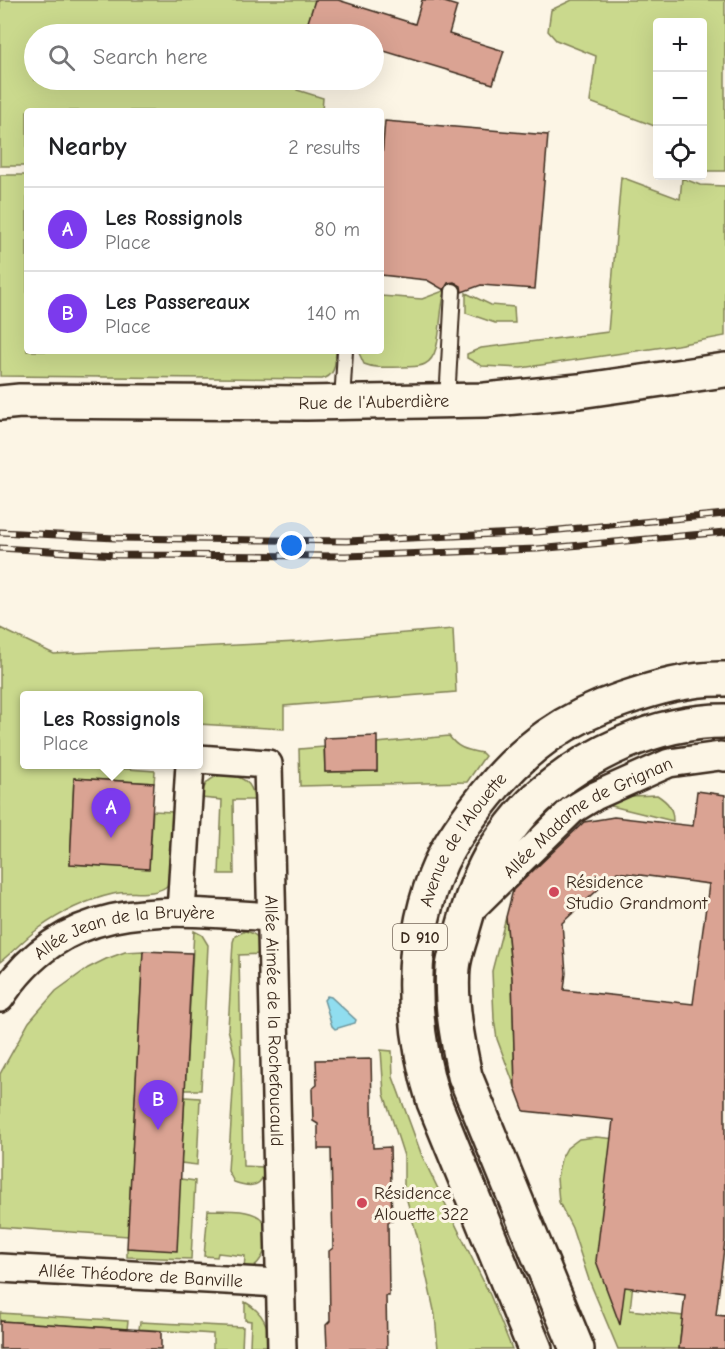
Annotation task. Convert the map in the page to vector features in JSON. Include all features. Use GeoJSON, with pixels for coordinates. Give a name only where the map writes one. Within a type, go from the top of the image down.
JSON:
{"type":"FeatureCollection","features":[{"type":"Feature","properties":{"kind":"main road","name":"Rue de l'Auberdière"},"geometry":{"type":"LineString","coordinates":[[7,400],[342,402],[485,400],[579,391],[725,370]]}},
{"type":"Feature","properties":{"kind":"main road","name":"Avenue de l'Alouette"},"geometry":{"type":"LineString","coordinates":[[535,1349],[424,1073],[416,1010],[415,961],[428,896],[442,861],[465,820],[518,759],[544,737],[574,719],[607,704],[658,688],[688,682],[725,679]]}},
{"type":"Feature","properties":{"kind":"main road","name":"Avenue de l'Alouette"},"geometry":{"type":"LineString","coordinates":[[577,1349],[465,1076],[455,1032],[453,967],[467,914],[492,854],[534,801],[589,760],[647,734],[684,726],[725,721]]}},
{"type":"Feature","properties":{"kind":"street","name":"Allée Madame de Grignan"},"geometry":{"type":"LineString","coordinates":[[467,914],[572,810],[587,800],[669,763],[725,757]]}},
{"type":"Feature","properties":{"kind":"street","name":"Allée Aimée de la Rochefoucauld"},"geometry":{"type":"LineString","coordinates":[[203,759],[268,764],[282,1349]]}},
{"type":"Feature","properties":{"kind":"street"},"geometry":{"type":"LineString","coordinates":[[181,912],[190,769]]}},
{"type":"Feature","properties":{"kind":"street","name":"Allée Jean de la Bruyère"},"geometry":{"type":"LineString","coordinates":[[0,998],[14,977],[33,958],[68,934],[110,918],[146,912],[272,917]]}},
{"type":"Feature","properties":{"kind":"street","name":"Allée Théodore de Banville"},"geometry":{"type":"LineString","coordinates":[[0,1268],[280,1283]]}},
{"type":"Feature","properties":{"kind":"lane"},"geometry":{"type":"LineString","coordinates":[[447,401],[453,291]]}},
{"type":"Feature","properties":{"kind":"lane"},"geometry":{"type":"LineString","coordinates":[[342,402],[345,354]]}},
{"type":"Feature","properties":{"kind":"green space"},"geometry":{"type":"Polygon","coordinates":[[[0,0],[315,0],[309,24],[24,24],[24,90],[297,90],[323,98],[322,108],[24,108],[24,166],[0,166],[0,0]]]}},
{"type":"Feature","properties":{"kind":"green space"},"geometry":{"type":"Polygon","coordinates":[[[572,0],[725,0],[725,171],[707,171],[707,18],[653,18],[653,126],[590,102],[596,56],[556,40],[548,31],[551,10],[572,0]]]}},
{"type":"Feature","properties":{"kind":"green space"},"geometry":{"type":"Polygon","coordinates":[[[0,175],[24,175],[24,354],[336,354],[332,372],[322,379],[0,376],[0,175]]]}},
{"type":"Feature","properties":{"kind":"green space"},"geometry":{"type":"Polygon","coordinates":[[[621,177],[680,199],[682,180],[700,185],[725,186],[725,336],[521,368],[482,366],[467,358],[467,354],[481,348],[608,332],[621,177]]]}},
{"type":"Feature","properties":{"kind":"green space"},"geometry":{"type":"Polygon","coordinates":[[[446,290],[438,342],[431,359],[425,364],[416,366],[373,367],[364,364],[359,354],[384,354],[384,296],[422,299],[446,290]]]}},
{"type":"Feature","properties":{"kind":"green space"},"geometry":{"type":"Polygon","coordinates":[[[466,293],[491,305],[514,307],[515,323],[495,323],[466,313],[466,293]]]}},
{"type":"Feature","properties":{"kind":"green space"},"geometry":{"type":"Polygon","coordinates":[[[0,628],[54,654],[297,642],[453,629],[456,692],[284,706],[284,729],[203,724],[203,691],[20,691],[20,769],[155,771],[154,783],[74,778],[70,864],[149,868],[153,811],[173,812],[169,881],[167,886],[155,891],[113,894],[74,908],[38,929],[0,962],[0,628]]]}},
{"type":"Feature","properties":{"kind":"green space"},"geometry":{"type":"Polygon","coordinates":[[[449,736],[459,746],[485,756],[467,782],[300,786],[299,749],[324,747],[325,772],[377,771],[377,743],[449,736]]]}},
{"type":"Feature","properties":{"kind":"green space"},"geometry":{"type":"Polygon","coordinates":[[[223,774],[245,781],[251,788],[254,800],[233,800],[234,874],[219,874],[222,800],[201,798],[203,788],[208,782],[223,774]]]}},
{"type":"Feature","properties":{"kind":"green space"},"geometry":{"type":"Polygon","coordinates":[[[657,795],[669,806],[673,821],[603,804],[631,796],[657,795]]]}},
{"type":"Feature","properties":{"kind":"green space"},"geometry":{"type":"Polygon","coordinates":[[[506,917],[512,978],[515,1087],[497,1039],[494,1019],[492,971],[506,917]]]}},
{"type":"Feature","properties":{"kind":"green space"},"geometry":{"type":"Polygon","coordinates":[[[194,931],[202,935],[208,945],[201,1090],[185,1090],[194,931]]]}},
{"type":"Feature","properties":{"kind":"green space"},"geometry":{"type":"Polygon","coordinates":[[[245,931],[258,938],[262,954],[239,955],[243,1166],[265,1167],[262,1179],[255,1185],[234,1182],[228,1171],[235,1058],[228,1029],[233,942],[235,936],[245,931]]]}},
{"type":"Feature","properties":{"kind":"green space"},"geometry":{"type":"Polygon","coordinates":[[[143,951],[128,1236],[0,1227],[0,1074],[29,1022],[56,991],[88,968],[106,959],[125,952],[143,951]]]}},
{"type":"Feature","properties":{"kind":"green space"},"geometry":{"type":"Polygon","coordinates":[[[381,1050],[392,1051],[393,1077],[422,1156],[490,1295],[512,1349],[438,1349],[435,1315],[420,1246],[404,1190],[404,1156],[384,1094],[381,1050]]]}},
{"type":"Feature","properties":{"kind":"green space"},"geometry":{"type":"Polygon","coordinates":[[[185,1097],[200,1098],[197,1165],[181,1163],[185,1097]]]}},
{"type":"Feature","properties":{"kind":"green space"},"geometry":{"type":"Polygon","coordinates":[[[596,1137],[637,1141],[647,1156],[630,1310],[683,1316],[679,1349],[618,1349],[589,1280],[572,1228],[559,1202],[557,1178],[561,1159],[567,1148],[579,1139],[596,1137]]]}},
{"type":"Feature","properties":{"kind":"green space"},"geometry":{"type":"Polygon","coordinates":[[[181,1179],[195,1181],[191,1259],[127,1257],[127,1248],[181,1179]]]}},
{"type":"Feature","properties":{"kind":"green space"},"geometry":{"type":"Polygon","coordinates":[[[208,1210],[247,1212],[264,1222],[267,1228],[267,1242],[262,1257],[253,1267],[244,1270],[245,1256],[218,1253],[217,1257],[204,1256],[208,1210]]]}},
{"type":"Feature","properties":{"kind":"green space"},"geometry":{"type":"Polygon","coordinates":[[[245,1302],[264,1320],[270,1346],[250,1346],[251,1321],[245,1320],[245,1302]]]}},
{"type":"Feature","properties":{"kind":"green space"},"geometry":{"type":"Polygon","coordinates":[[[0,1313],[128,1321],[127,1329],[0,1321],[0,1313]]]}},
{"type":"Feature","properties":{"kind":"green space"},"geometry":{"type":"Polygon","coordinates":[[[140,1322],[243,1327],[242,1349],[213,1349],[213,1334],[139,1329],[140,1322]]]}},
{"type":"Feature","properties":{"kind":"water"},"geometry":{"type":"Polygon","coordinates":[[[327,996],[356,1020],[355,1023],[335,1029],[324,1000],[327,996]]]}},
{"type":"Feature","properties":{"kind":"building"},"geometry":{"type":"Polygon","coordinates":[[[315,0],[338,0],[415,24],[422,0],[438,0],[457,6],[449,34],[504,51],[493,84],[384,51],[384,24],[313,24],[308,22],[315,0]]]}},
{"type":"Feature","properties":{"kind":"building"},"geometry":{"type":"Polygon","coordinates":[[[385,121],[548,135],[535,289],[481,285],[462,292],[461,286],[454,282],[448,283],[444,290],[427,280],[384,275],[385,121]]]}},
{"type":"Feature","properties":{"kind":"building"},"geometry":{"type":"Polygon","coordinates":[[[377,736],[377,771],[325,772],[324,738],[377,736]]]}},
{"type":"Feature","properties":{"kind":"building"},"geometry":{"type":"Polygon","coordinates":[[[74,778],[154,783],[149,869],[70,864],[74,778]]]}},
{"type":"Feature","properties":{"kind":"building"},"geometry":{"type":"Polygon","coordinates":[[[697,791],[725,795],[725,1240],[716,1315],[725,1316],[725,1349],[679,1349],[685,1295],[625,1287],[620,1325],[596,1261],[613,1120],[524,1111],[515,1087],[512,978],[506,917],[513,890],[584,822],[614,817],[693,826],[697,791]],[[617,872],[562,923],[566,973],[564,990],[693,1004],[709,884],[617,872]]]}},
{"type":"Feature","properties":{"kind":"building"},"geometry":{"type":"Polygon","coordinates":[[[143,951],[192,953],[177,1251],[127,1248],[143,951]]]}},
{"type":"Feature","properties":{"kind":"building","name":"Résidence Alouette 322"},"geometry":{"type":"Polygon","coordinates":[[[371,1059],[373,1148],[390,1147],[392,1221],[388,1222],[387,1349],[327,1349],[326,1325],[330,1321],[329,1251],[333,1248],[331,1149],[318,1149],[318,1124],[313,1121],[312,1089],[317,1085],[316,1060],[371,1059]]]}},
{"type":"Feature","properties":{"kind":"building"},"geometry":{"type":"Polygon","coordinates":[[[0,1321],[161,1331],[161,1349],[0,1349],[0,1321]]]}},
{"type":"Feature","properties":{"kind":"railway"},"geometry":{"type":"LineString","coordinates":[[0,532],[115,538],[347,541],[538,532],[725,514]]}},
{"type":"Feature","properties":{"kind":"railway"},"geometry":{"type":"LineString","coordinates":[[0,548],[116,555],[346,556],[537,549],[725,532]]}},
{"type":"Feature","properties":{"kind":"place","name":"Les Rossignols"},"geometry":{"type":"Point","coordinates":[111,838]}},
{"type":"Feature","properties":{"kind":"place","name":"Résidence Studio Grandmont"},"geometry":{"type":"Point","coordinates":[554,892]}},
{"type":"Feature","properties":{"kind":"place","name":"Les Passereaux"},"geometry":{"type":"Point","coordinates":[158,1130]}},
{"type":"Feature","properties":{"kind":"place","name":"Résidence Alouette 322"},"geometry":{"type":"Point","coordinates":[362,1203]}}]}
